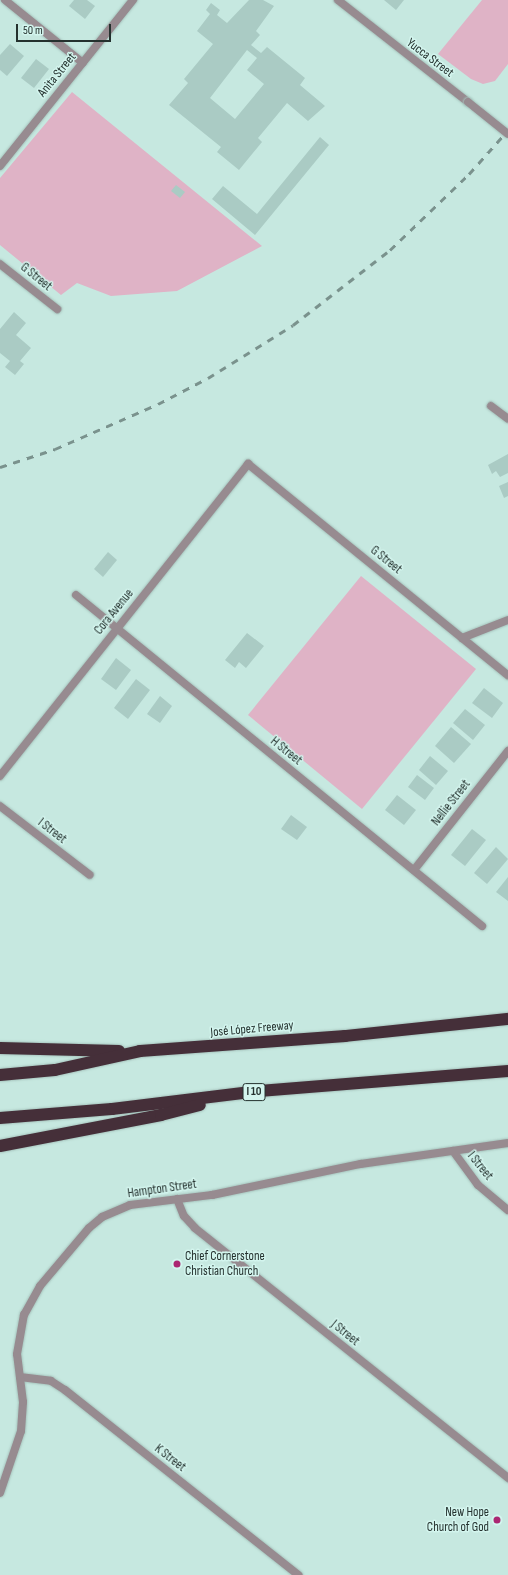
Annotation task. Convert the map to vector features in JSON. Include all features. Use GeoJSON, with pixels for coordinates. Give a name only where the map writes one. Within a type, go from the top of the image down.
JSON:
{"type":"FeatureCollection","features":[{"type":"Feature","properties":{"kind":"highway","name":"José López Freeway"},"geometry":{"type":"LineString","coordinates":[[0,1075],[55,1070],[140,1052],[345,1036],[508,1019]]}},
{"type":"Feature","properties":{"kind":"highway"},"geometry":{"type":"LineString","coordinates":[[0,1048],[140,1052]]}},
{"type":"Feature","properties":{"kind":"highway","name":"I 10"},"geometry":{"type":"LineString","coordinates":[[0,1118],[112,1110],[242,1093],[508,1071]]}},
{"type":"Feature","properties":{"kind":"highway"},"geometry":{"type":"LineString","coordinates":[[0,1146],[161,1115],[242,1093]]}},
{"type":"Feature","properties":{"kind":"street"},"geometry":{"type":"LineString","coordinates":[[5,0],[83,62]]}},
{"type":"Feature","properties":{"kind":"street","name":"Anita Street"},"geometry":{"type":"LineString","coordinates":[[0,166],[133,0]]}},
{"type":"Feature","properties":{"kind":"street","name":"Yucca Street"},"geometry":{"type":"LineString","coordinates":[[338,0],[508,134]]}},
{"type":"Feature","properties":{"kind":"street","name":"G Street"},"geometry":{"type":"LineString","coordinates":[[0,264],[57,309]]}},
{"type":"Feature","properties":{"kind":"street"},"geometry":{"type":"LineString","coordinates":[[491,406],[508,419]]}},
{"type":"Feature","properties":{"kind":"street","name":"G Street"},"geometry":{"type":"LineString","coordinates":[[248,464],[508,675]]}},
{"type":"Feature","properties":{"kind":"street","name":"Cora Avenue"},"geometry":{"type":"LineString","coordinates":[[0,776],[248,464]]}},
{"type":"Feature","properties":{"kind":"street","name":"H Street"},"geometry":{"type":"LineString","coordinates":[[76,595],[482,926]]}},
{"type":"Feature","properties":{"kind":"street"},"geometry":{"type":"LineString","coordinates":[[462,638],[508,620]]}},
{"type":"Feature","properties":{"kind":"street","name":"Nellie Street"},"geometry":{"type":"LineString","coordinates":[[414,870],[508,751]]}},
{"type":"Feature","properties":{"kind":"street","name":"I Street"},"geometry":{"type":"LineString","coordinates":[[0,806],[90,875]]}},
{"type":"Feature","properties":{"kind":"street","name":"Hampton Street"},"geometry":{"type":"LineString","coordinates":[[0,1493],[20,1431],[23,1402],[17,1354],[24,1315],[40,1286],[89,1228],[117,1209],[212,1195],[361,1164],[508,1143]]}},
{"type":"Feature","properties":{"kind":"street","name":"I Street"},"geometry":{"type":"LineString","coordinates":[[453,1152],[478,1185],[508,1210]]}},
{"type":"Feature","properties":{"kind":"street","name":"J Street"},"geometry":{"type":"LineString","coordinates":[[177,1199],[184,1216],[195,1228],[508,1478]]}},
{"type":"Feature","properties":{"kind":"street","name":"K Street"},"geometry":{"type":"LineString","coordinates":[[20,1377],[51,1381],[65,1390],[298,1575]]}},
{"type":"Feature","properties":{"kind":"shaded area"},"geometry":{"type":"Polygon","coordinates":[[[482,0],[508,0],[508,64],[495,81],[483,84],[471,79],[438,54],[482,0]]]}},
{"type":"Feature","properties":{"kind":"shaded area"},"geometry":{"type":"Polygon","coordinates":[[[72,92],[262,246],[177,291],[111,296],[77,283],[61,295],[0,245],[0,178],[72,92]]]}},
{"type":"Feature","properties":{"kind":"shaded area"},"geometry":{"type":"Polygon","coordinates":[[[361,576],[476,669],[362,809],[248,715],[361,576]]]}},
{"type":"Feature","properties":{"kind":"building"},"geometry":{"type":"Polygon","coordinates":[[[74,0],[87,0],[95,6],[85,19],[69,6],[74,0]]]}},
{"type":"Feature","properties":{"kind":"building"},"geometry":{"type":"Polygon","coordinates":[[[249,0],[263,0],[274,6],[256,31],[260,35],[251,45],[261,53],[267,47],[305,78],[300,85],[325,106],[308,121],[287,103],[258,138],[262,142],[239,170],[217,152],[221,147],[169,105],[188,83],[184,79],[213,44],[197,31],[210,14],[206,10],[211,3],[220,10],[217,15],[227,23],[249,0]],[[247,50],[210,98],[235,119],[264,84],[247,70],[257,58],[247,50]]]}},
{"type":"Feature","properties":{"kind":"building"},"geometry":{"type":"Polygon","coordinates":[[[384,0],[404,0],[396,10],[384,0]]]}},
{"type":"Feature","properties":{"kind":"building"},"geometry":{"type":"Polygon","coordinates":[[[10,44],[24,56],[7,76],[0,70],[0,55],[10,44]]]}},
{"type":"Feature","properties":{"kind":"building"},"geometry":{"type":"Polygon","coordinates":[[[36,59],[49,69],[34,88],[21,78],[36,59]]]}},
{"type":"Feature","properties":{"kind":"building"},"geometry":{"type":"Polygon","coordinates":[[[320,137],[329,145],[255,235],[212,199],[223,186],[257,214],[320,137]]]}},
{"type":"Feature","properties":{"kind":"building"},"geometry":{"type":"Polygon","coordinates":[[[176,185],[185,192],[180,198],[171,191],[176,185]]]}},
{"type":"Feature","properties":{"kind":"building"},"geometry":{"type":"Polygon","coordinates":[[[14,312],[26,323],[16,335],[31,348],[20,361],[24,364],[15,375],[5,367],[10,361],[0,353],[0,329],[14,312]]]}},
{"type":"Feature","properties":{"kind":"building"},"geometry":{"type":"Polygon","coordinates":[[[508,454],[508,473],[500,477],[496,471],[492,474],[488,465],[508,454]]]}},
{"type":"Feature","properties":{"kind":"building"},"geometry":{"type":"Polygon","coordinates":[[[508,482],[508,496],[504,498],[499,486],[508,482]]]}},
{"type":"Feature","properties":{"kind":"building"},"geometry":{"type":"Polygon","coordinates":[[[108,552],[117,560],[103,577],[94,569],[108,552]]]}},
{"type":"Feature","properties":{"kind":"building"},"geometry":{"type":"Polygon","coordinates":[[[247,633],[264,646],[246,668],[239,662],[235,668],[225,660],[247,633]]]}},
{"type":"Feature","properties":{"kind":"building"},"geometry":{"type":"Polygon","coordinates":[[[116,658],[131,670],[116,690],[101,679],[116,658]]]}},
{"type":"Feature","properties":{"kind":"building"},"geometry":{"type":"Polygon","coordinates":[[[136,679],[150,690],[128,719],[114,708],[136,679]]]}},
{"type":"Feature","properties":{"kind":"building"},"geometry":{"type":"Polygon","coordinates":[[[484,688],[503,703],[492,718],[472,703],[484,688]]]}},
{"type":"Feature","properties":{"kind":"building"},"geometry":{"type":"Polygon","coordinates":[[[160,696],[172,706],[160,723],[147,714],[160,696]]]}},
{"type":"Feature","properties":{"kind":"building"},"geometry":{"type":"Polygon","coordinates":[[[465,709],[485,725],[473,740],[453,723],[465,709]]]}},
{"type":"Feature","properties":{"kind":"building"},"geometry":{"type":"Polygon","coordinates":[[[451,727],[471,744],[454,763],[435,746],[451,727]]]}},
{"type":"Feature","properties":{"kind":"building"},"geometry":{"type":"Polygon","coordinates":[[[430,756],[448,771],[436,785],[419,770],[430,756]]]}},
{"type":"Feature","properties":{"kind":"building"},"geometry":{"type":"Polygon","coordinates":[[[417,775],[434,788],[425,800],[408,787],[417,775]]]}},
{"type":"Feature","properties":{"kind":"building"},"geometry":{"type":"Polygon","coordinates":[[[397,795],[416,810],[404,825],[385,810],[397,795]]]}},
{"type":"Feature","properties":{"kind":"building"},"geometry":{"type":"Polygon","coordinates":[[[291,815],[307,827],[297,840],[281,829],[291,815]]]}},
{"type":"Feature","properties":{"kind":"building"},"geometry":{"type":"Polygon","coordinates":[[[472,829],[486,840],[465,866],[451,855],[472,829]]]}},
{"type":"Feature","properties":{"kind":"building"},"geometry":{"type":"Polygon","coordinates":[[[496,847],[508,859],[487,884],[474,873],[496,847]]]}},
{"type":"Feature","properties":{"kind":"building"},"geometry":{"type":"Polygon","coordinates":[[[508,877],[508,901],[496,892],[508,877]]]}},
{"type":"Feature","properties":{"kind":"railway"},"geometry":{"type":"LineString","coordinates":[[0,467],[55,449],[158,404],[208,378],[293,325],[390,250],[469,174],[508,130]]}},
{"type":"Feature","properties":{"kind":"place","name":"Chief Cornerstone Christian Church"},"geometry":{"type":"Point","coordinates":[177,1264]}},
{"type":"Feature","properties":{"kind":"place","name":"New Hope Church of God"},"geometry":{"type":"Point","coordinates":[497,1520]}}]}
